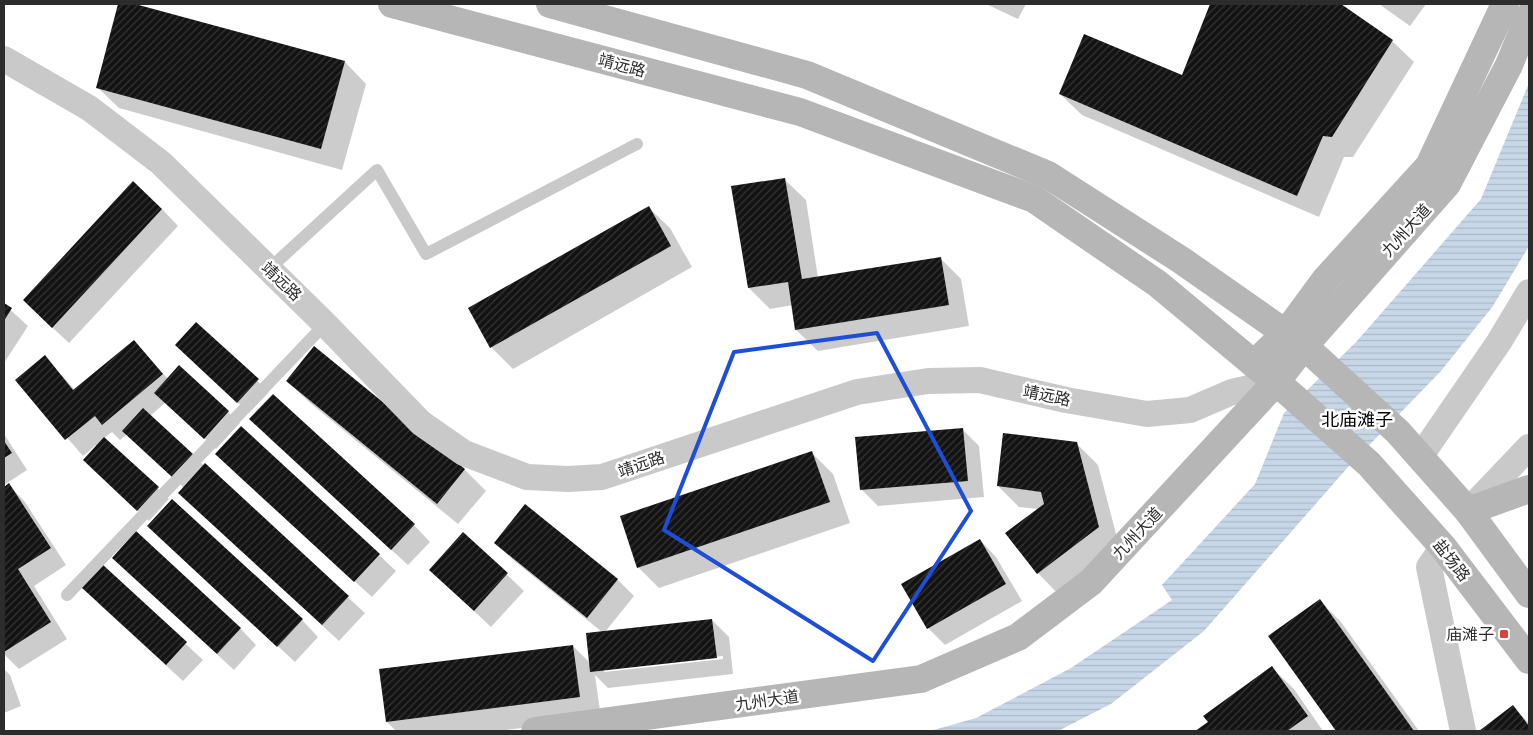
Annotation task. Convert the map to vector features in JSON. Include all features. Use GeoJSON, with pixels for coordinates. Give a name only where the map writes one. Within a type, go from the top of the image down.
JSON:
{"type":"FeatureCollection","features":[{"type":"Feature","properties":{"kind":"main road","name":"靖远路"},"geometry":{"type":"LineString","coordinates":[[392,4],[800,112],[1034,199],[1158,284],[1283,388]]}},
{"type":"Feature","properties":{"kind":"main road"},"geometry":{"type":"LineString","coordinates":[[550,4],[807,75],[1048,175],[1181,260],[1303,347],[1398,432],[1468,511],[1529,594]]}},
{"type":"Feature","properties":{"kind":"main road"},"geometry":{"type":"LineString","coordinates":[[1303,347],[1325,280],[1429,166],[1505,4]]}},
{"type":"Feature","properties":{"kind":"main road","name":"九州大道"},"geometry":{"type":"LineString","coordinates":[[535,731],[921,679],[1018,637],[1091,582],[1283,388],[1303,347],[1447,184],[1509,65],[1529,16]]}},
{"type":"Feature","properties":{"kind":"main road"},"geometry":{"type":"LineString","coordinates":[[1254,364],[1303,347]]}},
{"type":"Feature","properties":{"kind":"main road","name":"盐场路"},"geometry":{"type":"LineString","coordinates":[[1283,388],[1369,464],[1443,547],[1529,660]]}},
{"type":"Feature","properties":{"kind":"main road"},"geometry":{"type":"LineString","coordinates":[[1468,511],[1529,489]]}},
{"type":"Feature","properties":{"kind":"street","name":"靖远路"},"geometry":{"type":"LineString","coordinates":[[4,59],[89,108],[161,163],[325,324],[421,423],[464,453],[527,477],[602,477],[857,392],[928,382],[980,380],[1066,400],[1147,414],[1190,410],[1232,392],[1283,388]]}},
{"type":"Feature","properties":{"kind":"street"},"geometry":{"type":"LineString","coordinates":[[1420,457],[1499,342],[1529,292]]}},
{"type":"Feature","properties":{"kind":"street"},"geometry":{"type":"LineString","coordinates":[[1468,511],[1529,447]]}},
{"type":"Feature","properties":{"kind":"street"},"geometry":{"type":"LineString","coordinates":[[1443,547],[1429,568],[1463,731]]}},
{"type":"Feature","properties":{"kind":"lane"},"geometry":{"type":"LineString","coordinates":[[269,270],[377,170],[426,254],[637,144]]}},
{"type":"Feature","properties":{"kind":"lane"},"geometry":{"type":"LineString","coordinates":[[67,596],[325,324]]}},
{"type":"Feature","properties":{"kind":"highlighted area"},"geometry":{"type":"Polygon","coordinates":[[[877,333],[971,511],[873,661],[664,530],[734,352],[877,333]]]}},
{"type":"Feature","properties":{"kind":"water"},"geometry":{"type":"Polygon","coordinates":[[[1529,83],[1529,246],[1493,306],[1441,371],[1349,466],[1204,631],[1111,704],[1058,731],[930,731],[976,718],[1071,668],[1172,600],[1162,585],[1255,484],[1284,413],[1357,341],[1481,199],[1529,83]]]}},
{"type":"Feature","properties":{"kind":"building"},"geometry":{"type":"Polygon","coordinates":[[[118,4],[135,4],[345,61],[321,149],[96,88],[118,4]]]}},
{"type":"Feature","properties":{"kind":"building"},"geometry":{"type":"Polygon","coordinates":[[[1210,4],[1341,4],[1393,40],[1332,137],[1323,136],[1297,196],[1059,94],[1084,34],[1182,75],[1210,4]]]}},
{"type":"Feature","properties":{"kind":"building"},"geometry":{"type":"Polygon","coordinates":[[[785,178],[802,279],[941,257],[949,305],[795,330],[788,282],[748,288],[731,186],[785,178]]]}},
{"type":"Feature","properties":{"kind":"building"},"geometry":{"type":"Polygon","coordinates":[[[133,181],[162,209],[52,328],[23,300],[133,181]]]}},
{"type":"Feature","properties":{"kind":"building"},"geometry":{"type":"Polygon","coordinates":[[[649,206],[671,246],[490,348],[468,308],[649,206]]]}},
{"type":"Feature","properties":{"kind":"building"},"geometry":{"type":"Polygon","coordinates":[[[4,303],[12,308],[4,321],[4,303]]]}},
{"type":"Feature","properties":{"kind":"building"},"geometry":{"type":"Polygon","coordinates":[[[196,322],[259,379],[237,403],[175,345],[196,322]]]}},
{"type":"Feature","properties":{"kind":"building"},"geometry":{"type":"Polygon","coordinates":[[[134,340],[163,374],[102,425],[95,416],[65,440],[15,380],[45,355],[73,390],[134,340]]]}},
{"type":"Feature","properties":{"kind":"building"},"geometry":{"type":"Polygon","coordinates":[[[314,346],[465,469],[437,504],[286,381],[314,346]]]}},
{"type":"Feature","properties":{"kind":"building"},"geometry":{"type":"Polygon","coordinates":[[[179,365],[229,411],[204,439],[154,393],[179,365]]]}},
{"type":"Feature","properties":{"kind":"building"},"geometry":{"type":"Polygon","coordinates":[[[273,394],[415,524],[391,550],[249,419],[273,394]]]}},
{"type":"Feature","properties":{"kind":"building"},"geometry":{"type":"Polygon","coordinates":[[[143,408],[193,454],[172,477],[122,431],[143,408]]]}},
{"type":"Feature","properties":{"kind":"building"},"geometry":{"type":"Polygon","coordinates":[[[241,426],[380,554],[354,582],[215,454],[241,426]]]}},
{"type":"Feature","properties":{"kind":"building"},"geometry":{"type":"Polygon","coordinates":[[[963,428],[968,481],[860,490],[855,437],[963,428]]]}},
{"type":"Feature","properties":{"kind":"building"},"geometry":{"type":"Polygon","coordinates":[[[1003,433],[1077,442],[1099,527],[1037,574],[1005,533],[1044,504],[1041,492],[997,486],[1003,433]]]}},
{"type":"Feature","properties":{"kind":"building"},"geometry":{"type":"Polygon","coordinates":[[[104,437],[159,487],[137,511],[83,460],[104,437]]]}},
{"type":"Feature","properties":{"kind":"building"},"geometry":{"type":"Polygon","coordinates":[[[4,441],[12,453],[4,458],[4,441]]]}},
{"type":"Feature","properties":{"kind":"building"},"geometry":{"type":"Polygon","coordinates":[[[812,451],[830,502],[637,568],[620,516],[812,451]]]}},
{"type":"Feature","properties":{"kind":"building"},"geometry":{"type":"Polygon","coordinates":[[[205,463],[349,596],[322,625],[178,493],[205,463]]]}},
{"type":"Feature","properties":{"kind":"building"},"geometry":{"type":"Polygon","coordinates":[[[9,483],[51,548],[18,569],[51,622],[4,652],[4,487],[9,483]]]}},
{"type":"Feature","properties":{"kind":"building"},"geometry":{"type":"Polygon","coordinates":[[[172,499],[303,619],[277,647],[147,526],[172,499]]]}},
{"type":"Feature","properties":{"kind":"building"},"geometry":{"type":"Polygon","coordinates":[[[525,504],[618,579],[587,618],[494,543],[525,504]]]}},
{"type":"Feature","properties":{"kind":"building"},"geometry":{"type":"Polygon","coordinates":[[[136,531],[241,628],[217,654],[112,558],[136,531]]]}},
{"type":"Feature","properties":{"kind":"building"},"geometry":{"type":"Polygon","coordinates":[[[463,532],[508,573],[474,611],[429,570],[463,532]]]}},
{"type":"Feature","properties":{"kind":"building"},"geometry":{"type":"Polygon","coordinates":[[[980,539],[1006,584],[927,629],[901,584],[980,539]]]}},
{"type":"Feature","properties":{"kind":"building"},"geometry":{"type":"Polygon","coordinates":[[[102,564],[187,642],[166,665],[81,587],[102,564]]]}},
{"type":"Feature","properties":{"kind":"building"},"geometry":{"type":"Polygon","coordinates":[[[1320,599],[1414,731],[1336,731],[1268,636],[1320,599]]]}},
{"type":"Feature","properties":{"kind":"building"},"geometry":{"type":"Polygon","coordinates":[[[712,619],[717,658],[590,672],[586,633],[712,619]]]}},
{"type":"Feature","properties":{"kind":"building"},"geometry":{"type":"Polygon","coordinates":[[[573,645],[580,697],[386,722],[379,669],[573,645]]]}},
{"type":"Feature","properties":{"kind":"building"},"geometry":{"type":"Polygon","coordinates":[[[1272,666],[1308,716],[1287,731],[1195,731],[1208,722],[1203,716],[1272,666]]]}},
{"type":"Feature","properties":{"kind":"building"},"geometry":{"type":"Polygon","coordinates":[[[1513,705],[1529,726],[1529,731],[1479,731],[1513,705]]]}},
{"type":"Feature","properties":{"kind":"place","name":"庙滩子"},"geometry":{"type":"Point","coordinates":[1504,634]}},
{"type":"Feature","properties":{"kind":"district","name":"北庙滩子"},"geometry":{"type":"Point","coordinates":[1357,420]}}]}
